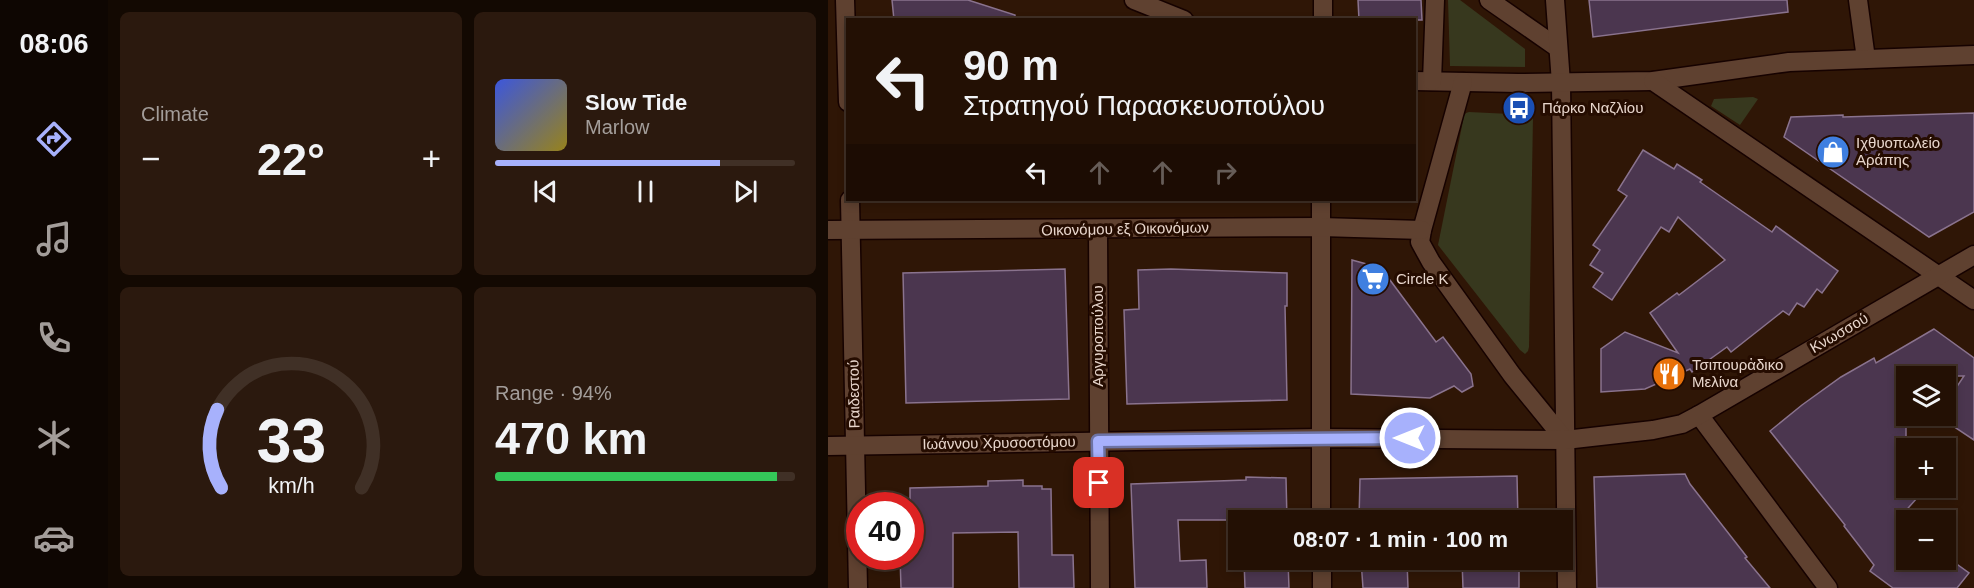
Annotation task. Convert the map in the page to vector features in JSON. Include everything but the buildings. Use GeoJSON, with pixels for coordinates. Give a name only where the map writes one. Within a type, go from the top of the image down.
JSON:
{"type":"FeatureCollection","features":[{"type":"Feature","properties":{"kind":"street"},"geometry":{"type":"LineString","coordinates":[[845,0],[846,34]]}},
{"type":"Feature","properties":{"kind":"street"},"geometry":{"type":"LineString","coordinates":[[1134,0],[1179,18]]}},
{"type":"Feature","properties":{"kind":"street"},"geometry":{"type":"LineString","coordinates":[[1323,0],[1323,18]]}},
{"type":"Feature","properties":{"kind":"street"},"geometry":{"type":"LineString","coordinates":[[1435,0],[1423,81],[1561,83],[1653,81],[1789,62],[1974,55]]}},
{"type":"Feature","properties":{"kind":"street"},"geometry":{"type":"LineString","coordinates":[[1489,0],[1558,48]]}},
{"type":"Feature","properties":{"kind":"street"},"geometry":{"type":"LineString","coordinates":[[1555,0],[1561,83],[1567,588]]}},
{"type":"Feature","properties":{"kind":"street"},"geometry":{"type":"LineString","coordinates":[[1858,0],[1866,59]]}},
{"type":"Feature","properties":{"kind":"street"},"geometry":{"type":"LineString","coordinates":[[1653,81],[1974,300]]}},
{"type":"Feature","properties":{"kind":"street"},"geometry":{"type":"LineString","coordinates":[[1462,82],[1420,242],[1431,262],[1512,375],[1565,440]]}},
{"type":"Feature","properties":{"kind":"street","name":"Ραιδεστού"},"geometry":{"type":"LineString","coordinates":[[850,201],[858,588]]}},
{"type":"Feature","properties":{"kind":"street"},"geometry":{"type":"LineString","coordinates":[[1321,201],[1321,510]]}},
{"type":"Feature","properties":{"kind":"street","name":"Οικονόμου εξ Οικονόμων"},"geometry":{"type":"LineString","coordinates":[[828,230],[1320,227],[1422,230]]}},
{"type":"Feature","properties":{"kind":"street","name":"Αργυροπούλου"},"geometry":{"type":"LineString","coordinates":[[1098,230],[1100,588]]}},
{"type":"Feature","properties":{"kind":"street","name":"Κνωσσού"},"geometry":{"type":"LineString","coordinates":[[1565,440],[1653,430],[1682,424],[1974,255]]}},
{"type":"Feature","properties":{"kind":"street"},"geometry":{"type":"LineString","coordinates":[[1699,415],[1828,588]]}},
{"type":"Feature","properties":{"kind":"street","name":"Ιωάννου Χρυσοστόμου"},"geometry":{"type":"LineString","coordinates":[[828,446],[1321,438],[1565,440]]}},
{"type":"Feature","properties":{"kind":"street"},"geometry":{"type":"LineString","coordinates":[[1322,570],[1322,588]]}},
{"type":"Feature","properties":{"kind":"green space"},"geometry":{"type":"Polygon","coordinates":[[[1448,0],[1460,0],[1525,49],[1525,67],[1450,66],[1448,0]]]}},
{"type":"Feature","properties":{"kind":"green space"},"geometry":{"type":"Polygon","coordinates":[[[1753,97],[1758,99],[1740,125],[1711,106],[1714,99],[1753,97]]]}},
{"type":"Feature","properties":{"kind":"green space"},"geometry":{"type":"Polygon","coordinates":[[[1469,112],[1533,117],[1529,347],[1525,354],[1438,245],[1464,116],[1469,112]]]}},
{"type":"Feature","properties":{"kind":"place","name":"Πάρκο Ναζλίου"},"geometry":{"type":"Point","coordinates":[1519,108]}},
{"type":"Feature","properties":{"kind":"place","name":"Ιχθυοπωλείο Αράπης"},"geometry":{"type":"Point","coordinates":[1833,152]}},
{"type":"Feature","properties":{"kind":"place","name":"Circle K"},"geometry":{"type":"Point","coordinates":[1373,279]}},
{"type":"Feature","properties":{"kind":"place","name":"Τσιπουρἁδικο Μελίνα"},"geometry":{"type":"Point","coordinates":[1669,374]}},
{"type":"Feature","properties":{"kind":"route"},"geometry":{"type":"LineString","coordinates":[[1099,483],[1098,441],[1410,438]]}}]}
